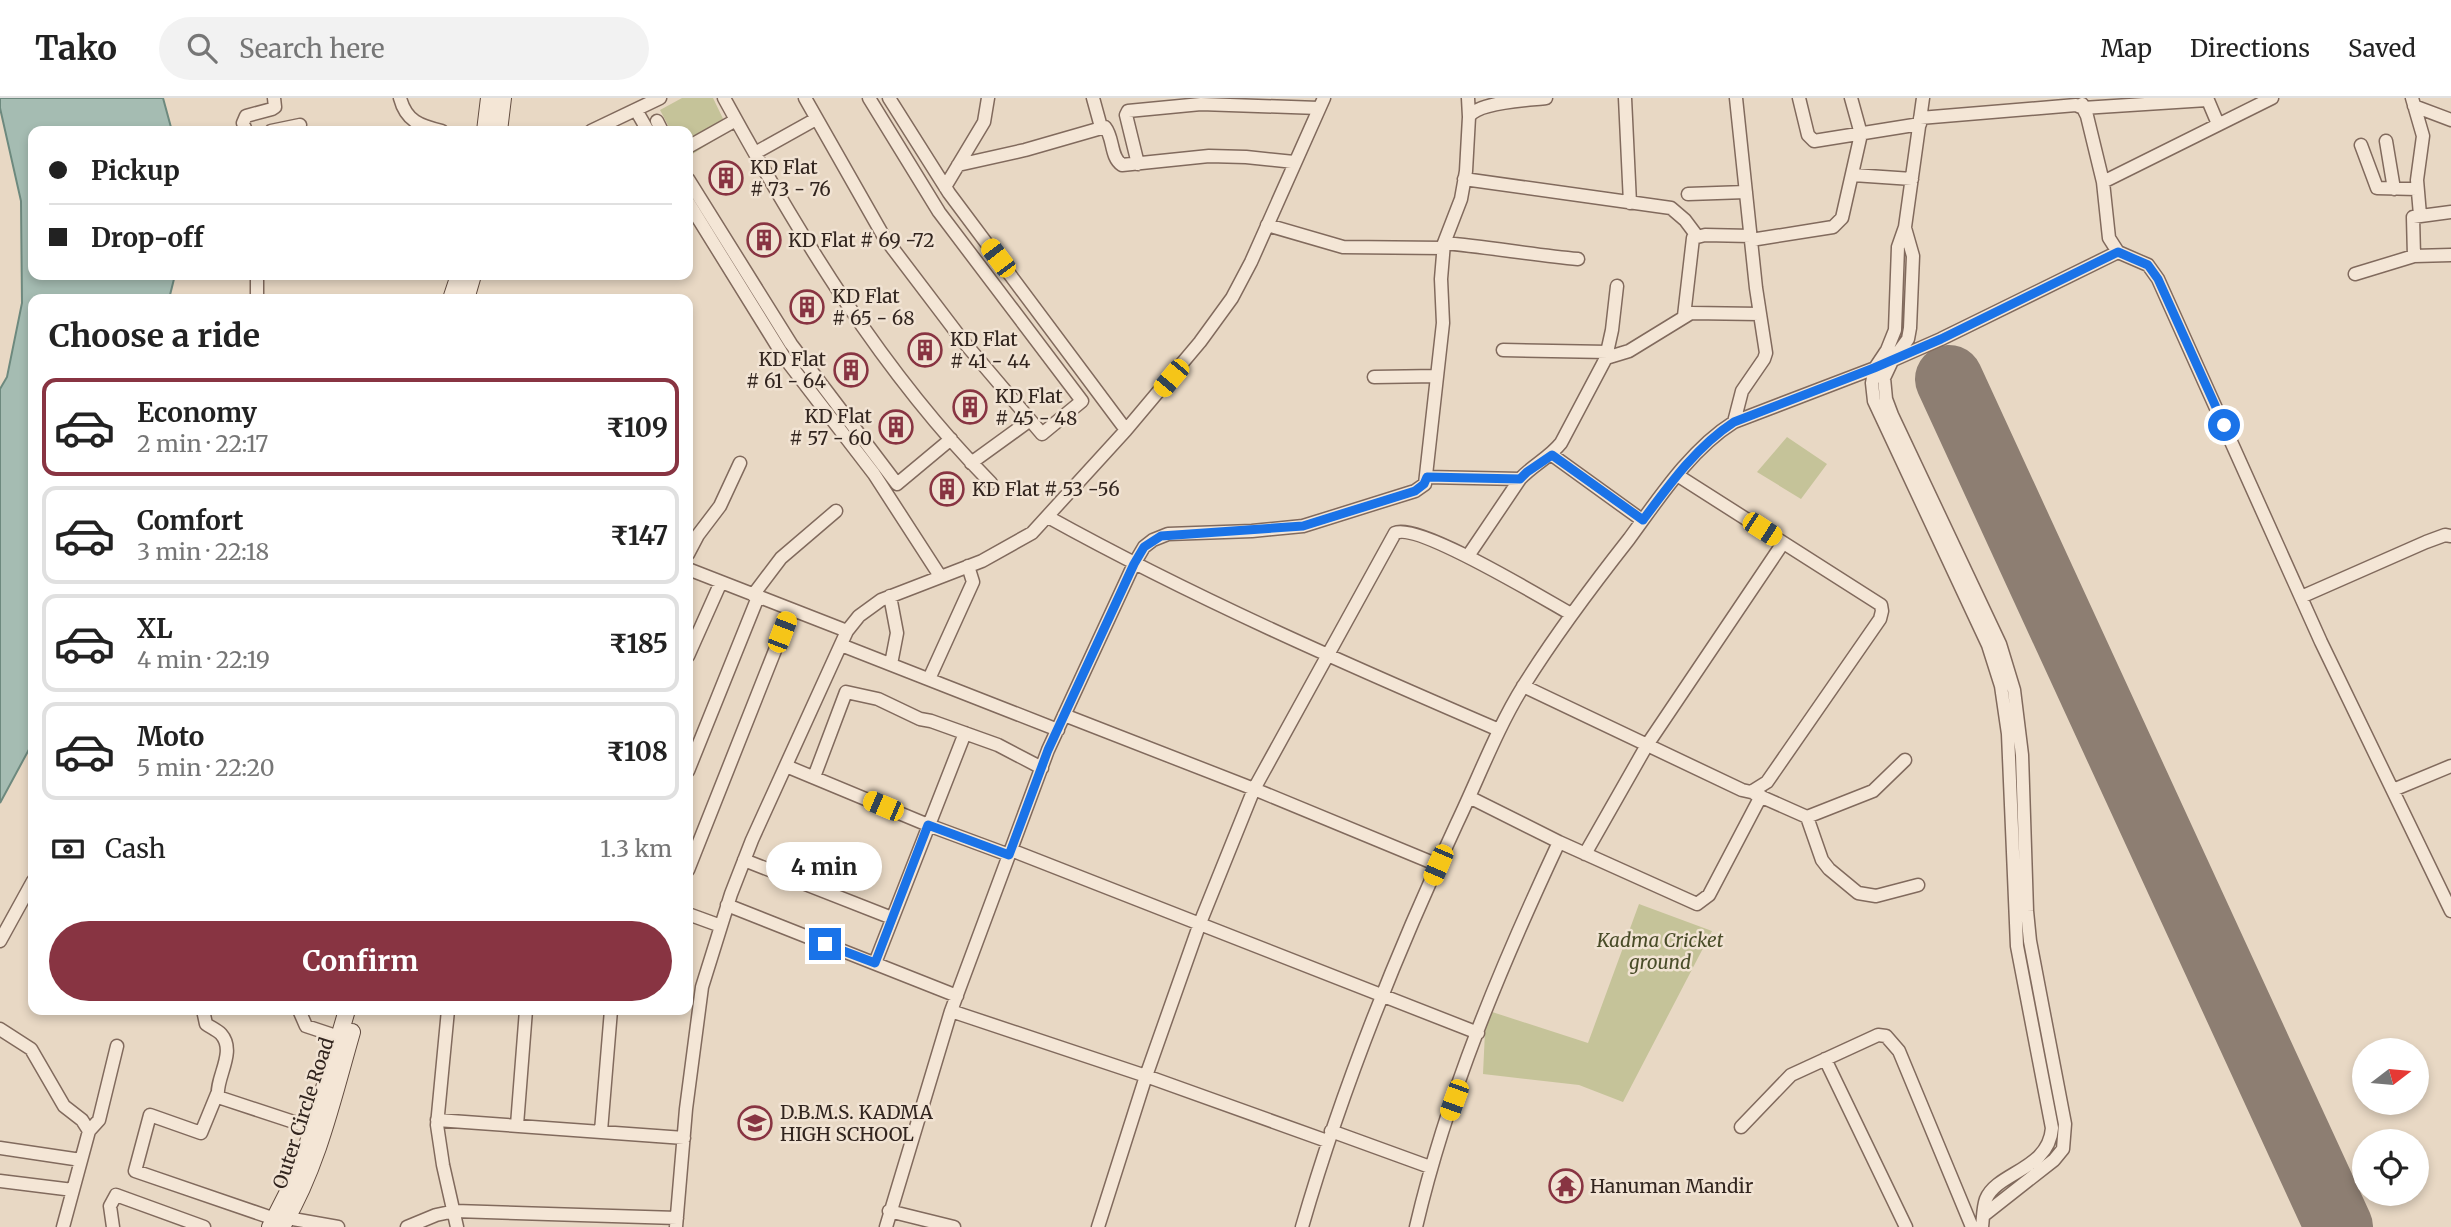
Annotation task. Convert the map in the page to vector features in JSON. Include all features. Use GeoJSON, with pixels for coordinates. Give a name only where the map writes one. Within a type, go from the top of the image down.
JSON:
{"type":"FeatureCollection","features":[{"type":"Feature","properties":{"kind":"main road"},"geometry":{"type":"LineString","coordinates":[[486,126],[489,98]]}},
{"type":"Feature","properties":{"kind":"main road"},"geometry":{"type":"LineString","coordinates":[[500,126],[503,98]]}},
{"type":"Feature","properties":{"kind":"main road","name":"Outer Circle Road"},"geometry":{"type":"LineString","coordinates":[[278,1223],[301,1166],[346,1015]]}},
{"type":"Feature","properties":{"kind":"main road","name":"Outer Circle Road"},"geometry":{"type":"LineString","coordinates":[[278,1223],[299,1198],[314,1160],[357,1015]]}},
{"type":"Feature","properties":{"kind":"street"},"geometry":{"type":"LineString","coordinates":[[244,126],[246,116],[275,107],[274,98]]}},
{"type":"Feature","properties":{"kind":"street"},"geometry":{"type":"LineString","coordinates":[[400,98],[403,110],[410,118],[426,126]]}},
{"type":"Feature","properties":{"kind":"street"},"geometry":{"type":"LineString","coordinates":[[602,126],[660,98]]}},
{"type":"Feature","properties":{"kind":"street"},"geometry":{"type":"LineString","coordinates":[[724,98],[847,304],[882,356],[971,463],[991,483]]}},
{"type":"Feature","properties":{"kind":"street"},"geometry":{"type":"LineString","coordinates":[[804,98],[884,237],[963,341],[1042,434],[1082,401],[939,212],[869,98]]}},
{"type":"Feature","properties":{"kind":"street"},"geometry":{"type":"LineString","coordinates":[[889,98],[945,187],[1126,430]]}},
{"type":"Feature","properties":{"kind":"street"},"geometry":{"type":"LineString","coordinates":[[945,187],[984,122],[988,98]]}},
{"type":"Feature","properties":{"kind":"street"},"geometry":{"type":"LineString","coordinates":[[1093,98],[1101,127]]}},
{"type":"Feature","properties":{"kind":"street"},"geometry":{"type":"LineString","coordinates":[[886,1227],[951,1011],[1010,852],[1064,715],[1144,547],[1161,536],[1303,526],[1415,491],[1424,484],[1427,477],[1443,323],[1441,279],[1444,245],[1461,200],[1469,117],[1468,98]]}},
{"type":"Feature","properties":{"kind":"street"},"geometry":{"type":"LineString","coordinates":[[1469,117],[1472,111],[1483,107],[1546,98]]}},
{"type":"Feature","properties":{"kind":"street"},"geometry":{"type":"LineString","coordinates":[[1625,98],[1630,203]]}},
{"type":"Feature","properties":{"kind":"street"},"geometry":{"type":"LineString","coordinates":[[1734,422],[1742,391],[1764,359],[1765,345],[1736,98]]}},
{"type":"Feature","properties":{"kind":"street"},"geometry":{"type":"LineString","coordinates":[[1799,98],[1810,139],[1820,141],[1920,121],[2082,103],[2207,99],[2218,124]]}},
{"type":"Feature","properties":{"kind":"street"},"geometry":{"type":"LineString","coordinates":[[1684,316],[1693,238],[1751,238],[1833,227],[1842,218],[1861,134],[1851,98]]}},
{"type":"Feature","properties":{"kind":"street"},"geometry":{"type":"LineString","coordinates":[[1923,98],[1905,227],[1898,247],[1895,330],[1887,350],[1874,368],[1873,393],[1878,410],[1988,645],[2001,686],[2005,707],[2017,946],[2052,1128],[2052,1138],[2039,1156],[1986,1198],[1980,1224]]}},
{"type":"Feature","properties":{"kind":"street"},"geometry":{"type":"LineString","coordinates":[[2103,181],[2218,124],[2246,104],[2272,98]]}},
{"type":"Feature","properties":{"kind":"street"},"geometry":{"type":"LineString","coordinates":[[2413,102],[2451,120]]}},
{"type":"Feature","properties":{"kind":"street"},"geometry":{"type":"LineString","coordinates":[[2413,102],[2422,130],[2423,144],[2417,189],[2420,215]]}},
{"type":"Feature","properties":{"kind":"street"},"geometry":{"type":"LineString","coordinates":[[407,1227],[436,1215],[455,1211],[677,1222],[702,987],[744,860],[847,631],[859,616],[881,600],[1003,551],[1032,533],[1048,517],[1200,342],[1232,298],[1322,103],[1201,104],[1128,111],[1126,115],[1138,164]]}},
{"type":"Feature","properties":{"kind":"street"},"geometry":{"type":"LineString","coordinates":[[2082,103],[2103,181],[2109,238],[2118,252],[2148,265],[2158,279],[2301,597],[2451,911]]}},
{"type":"Feature","properties":{"kind":"street"},"geometry":{"type":"LineString","coordinates":[[636,110],[654,126]]}},
{"type":"Feature","properties":{"kind":"street"},"geometry":{"type":"LineString","coordinates":[[693,144],[736,120]]}},
{"type":"Feature","properties":{"kind":"street"},"geometry":{"type":"LineString","coordinates":[[755,153],[816,120]]}},
{"type":"Feature","properties":{"kind":"street"},"geometry":{"type":"LineString","coordinates":[[295,126],[300,125]]}},
{"type":"Feature","properties":{"kind":"street"},"geometry":{"type":"LineString","coordinates":[[958,165],[1025,150],[1101,127],[1108,129],[1118,163],[1122,165],[1209,156],[1294,162]]}},
{"type":"Feature","properties":{"kind":"street"},"geometry":{"type":"LineString","coordinates":[[2386,141],[2394,189]]}},
{"type":"Feature","properties":{"kind":"street"},"geometry":{"type":"LineString","coordinates":[[2361,145],[2377,188],[2417,189]]}},
{"type":"Feature","properties":{"kind":"street"},"geometry":{"type":"LineString","coordinates":[[1853,175],[1912,179]]}},
{"type":"Feature","properties":{"kind":"street"},"geometry":{"type":"LineString","coordinates":[[1464,179],[1671,208],[1697,236]]}},
{"type":"Feature","properties":{"kind":"street"},"geometry":{"type":"LineString","coordinates":[[693,187],[791,344],[897,484],[951,439]]}},
{"type":"Feature","properties":{"kind":"street"},"geometry":{"type":"LineString","coordinates":[[1688,194],[1746,192]]}},
{"type":"Feature","properties":{"kind":"street"},"geometry":{"type":"LineString","coordinates":[[693,210],[783,356],[874,474],[940,576]]}},
{"type":"Feature","properties":{"kind":"street"},"geometry":{"type":"LineString","coordinates":[[2414,256],[2411,221],[2413,217],[2451,212]]}},
{"type":"Feature","properties":{"kind":"street"},"geometry":{"type":"LineString","coordinates":[[1267,225],[1343,247],[1444,245],[1499,248],[1535,256],[1577,259]]}},
{"type":"Feature","properties":{"kind":"street"},"geometry":{"type":"LineString","coordinates":[[1905,227],[1913,256],[1910,328],[1908,339],[1884,378],[1886,399],[2000,644],[2014,690],[2022,755],[2030,941],[2065,1124],[2063,1149],[2054,1160],[1980,1224]]}},
{"type":"Feature","properties":{"kind":"street"},"geometry":{"type":"LineString","coordinates":[[1302,1227],[1329,1136],[1382,996],[1499,730],[1523,686],[1571,614],[1677,475],[1722,429],[1734,422],[1892,361],[2118,252]]}},
{"type":"Feature","properties":{"kind":"street"},"geometry":{"type":"LineString","coordinates":[[2355,274],[2414,256],[2451,255]]}},
{"type":"Feature","properties":{"kind":"street"},"geometry":{"type":"LineString","coordinates":[[1468,556],[1520,479],[1552,455],[1567,433],[1607,355],[1617,286]]}},
{"type":"Feature","properties":{"kind":"street"},"geometry":{"type":"LineString","coordinates":[[1503,350],[1607,355],[1629,351],[1691,313],[1760,314]]}},
{"type":"Feature","properties":{"kind":"street"},"geometry":{"type":"LineString","coordinates":[[1374,377],[1437,376]]}},
{"type":"Feature","properties":{"kind":"street"},"geometry":{"type":"LineString","coordinates":[[971,463],[1029,421]]}},
{"type":"Feature","properties":{"kind":"street"},"geometry":{"type":"LineString","coordinates":[[1552,455],[1643,520]]}},
{"type":"Feature","properties":{"kind":"street"},"geometry":{"type":"LineString","coordinates":[[693,544],[720,506],[740,463]]}},
{"type":"Feature","properties":{"kind":"street"},"geometry":{"type":"LineString","coordinates":[[1469,797],[1559,842],[1697,904],[1709,895],[1756,794],[1880,619],[1882,611],[1881,605],[1874,600],[1677,475]]}},
{"type":"Feature","properties":{"kind":"street"},"geometry":{"type":"LineString","coordinates":[[1427,477],[1520,479]]}},
{"type":"Feature","properties":{"kind":"street"},"geometry":{"type":"LineString","coordinates":[[693,758],[756,596],[781,558],[836,511]]}},
{"type":"Feature","properties":{"kind":"street"},"geometry":{"type":"LineString","coordinates":[[1048,517],[1134,564],[1326,655],[1499,730]]}},
{"type":"Feature","properties":{"kind":"street"},"geometry":{"type":"LineString","coordinates":[[1098,1227],[1146,1076],[1200,923],[1254,789],[1395,533],[1407,531],[1468,556],[1571,614]]}},
{"type":"Feature","properties":{"kind":"street"},"geometry":{"type":"LineString","coordinates":[[2301,597],[2426,542],[2451,536]]}},
{"type":"Feature","properties":{"kind":"street"},"geometry":{"type":"LineString","coordinates":[[1585,854],[1647,745],[1783,543]]}},
{"type":"Feature","properties":{"kind":"street"},"geometry":{"type":"LineString","coordinates":[[929,679],[973,582],[968,566]]}},
{"type":"Feature","properties":{"kind":"street"},"geometry":{"type":"LineString","coordinates":[[693,571],[847,631]]}},
{"type":"Feature","properties":{"kind":"street"},"geometry":{"type":"LineString","coordinates":[[693,645],[722,582]]}},
{"type":"Feature","properties":{"kind":"street"},"geometry":{"type":"LineString","coordinates":[[890,596],[897,634],[891,664]]}},
{"type":"Feature","properties":{"kind":"street"},"geometry":{"type":"LineString","coordinates":[[693,857],[791,610]]}},
{"type":"Feature","properties":{"kind":"street"},"geometry":{"type":"LineString","coordinates":[[841,645],[1058,730]]}},
{"type":"Feature","properties":{"kind":"street"},"geometry":{"type":"LineString","coordinates":[[1523,686],[1742,790],[1807,817],[1873,792],[1905,760]]}},
{"type":"Feature","properties":{"kind":"street"},"geometry":{"type":"LineString","coordinates":[[814,777],[846,692],[878,699],[920,719],[998,745],[1042,768]]}},
{"type":"Feature","properties":{"kind":"street"},"geometry":{"type":"LineString","coordinates":[[1064,715],[1438,865]]}},
{"type":"Feature","properties":{"kind":"street"},"geometry":{"type":"LineString","coordinates":[[875,963],[965,733]]}},
{"type":"Feature","properties":{"kind":"street"},"geometry":{"type":"LineString","coordinates":[[786,766],[928,825],[1010,852],[1200,923],[1478,1033]]}},
{"type":"Feature","properties":{"kind":"street"},"geometry":{"type":"LineString","coordinates":[[2393,790],[2451,766]]}},
{"type":"Feature","properties":{"kind":"street"},"geometry":{"type":"LineString","coordinates":[[1807,817],[1822,860],[1858,894],[1876,896],[1919,885]]}},
{"type":"Feature","properties":{"kind":"street"},"geometry":{"type":"LineString","coordinates":[[1416,1227],[1430,1167],[1478,1033],[1511,945],[1559,842]]}},
{"type":"Feature","properties":{"kind":"street"},"geometry":{"type":"LineString","coordinates":[[744,860],[892,918]]}},
{"type":"Feature","properties":{"kind":"street"},"geometry":{"type":"LineString","coordinates":[[0,941],[28,890]]}},
{"type":"Feature","properties":{"kind":"street"},"geometry":{"type":"LineString","coordinates":[[727,905],[957,996]]}},
{"type":"Feature","properties":{"kind":"street"},"geometry":{"type":"LineString","coordinates":[[693,916],[721,926]]}},
{"type":"Feature","properties":{"kind":"street"},"geometry":{"type":"LineString","coordinates":[[951,1011],[1430,1167]]}},
{"type":"Feature","properties":{"kind":"street"},"geometry":{"type":"LineString","coordinates":[[204,1015],[206,1024],[221,1035],[225,1044],[225,1064],[217,1094],[201,1133],[150,1115],[135,1171],[278,1223],[338,1227]]}},
{"type":"Feature","properties":{"kind":"street"},"geometry":{"type":"LineString","coordinates":[[301,1015],[306,1026],[339,1037]]}},
{"type":"Feature","properties":{"kind":"street"},"geometry":{"type":"LineString","coordinates":[[448,1015],[437,1120],[443,1165],[457,1227]]}},
{"type":"Feature","properties":{"kind":"street"},"geometry":{"type":"LineString","coordinates":[[517,1125],[526,1015]]}},
{"type":"Feature","properties":{"kind":"street"},"geometry":{"type":"LineString","coordinates":[[601,1131],[611,1015]]}},
{"type":"Feature","properties":{"kind":"street"},"geometry":{"type":"LineString","coordinates":[[0,1029],[31,1049],[64,1106],[82,1120],[89,1131]]}},
{"type":"Feature","properties":{"kind":"street"},"geometry":{"type":"LineString","coordinates":[[1741,1127],[1791,1075],[1878,1035],[1886,1036],[1899,1051],[1980,1224]]}},
{"type":"Feature","properties":{"kind":"street"},"geometry":{"type":"LineString","coordinates":[[63,1227],[89,1131],[101,1116],[117,1046]]}},
{"type":"Feature","properties":{"kind":"street"},"geometry":{"type":"LineString","coordinates":[[1825,1059],[1906,1227]]}},
{"type":"Feature","properties":{"kind":"street"},"geometry":{"type":"LineString","coordinates":[[217,1094],[221,1099],[312,1128]]}},
{"type":"Feature","properties":{"kind":"street"},"geometry":{"type":"LineString","coordinates":[[437,1120],[684,1138]]}},
{"type":"Feature","properties":{"kind":"street"},"geometry":{"type":"LineString","coordinates":[[0,1148],[82,1160]]}},
{"type":"Feature","properties":{"kind":"street"},"geometry":{"type":"LineString","coordinates":[[0,1181],[73,1190]]}},
{"type":"Feature","properties":{"kind":"street"},"geometry":{"type":"LineString","coordinates":[[113,1227],[110,1206],[113,1197],[117,1195],[204,1227]]}},
{"type":"Feature","properties":{"kind":"street"},"geometry":{"type":"LineString","coordinates":[[889,1211],[954,1227]]}},
{"type":"Feature","properties":{"kind":"green space"},"geometry":{"type":"Polygon","coordinates":[[[682,98],[713,98],[729,131],[693,154],[693,126],[668,126],[660,110],[682,98]]]}},
{"type":"Feature","properties":{"kind":"green space"},"geometry":{"type":"Polygon","coordinates":[[[1787,437],[1827,464],[1801,499],[1757,472],[1787,437]]]}},
{"type":"Feature","properties":{"kind":"green space","name":"Kadma Cricket ground"},"geometry":{"type":"Polygon","coordinates":[[[1639,904],[1712,931],[1623,1102],[1579,1085],[1483,1074],[1486,1010],[1588,1043],[1639,904]]]}},
{"type":"Feature","properties":{"kind":"shaded area"},"geometry":{"type":"Polygon","coordinates":[[[0,98],[163,98],[171,126],[28,126],[28,280],[174,280],[170,294],[28,294],[28,751],[0,803],[0,389],[7,377],[22,303],[21,201],[0,98]]]}},
{"type":"Feature","properties":{"kind":"runway"},"geometry":{"type":"LineString","coordinates":[[1949,379],[2339,1227]]}},
{"type":"Feature","properties":{"kind":"place","name":"KD Flat # 73 - 76"},"geometry":{"type":"Point","coordinates":[726,178]}},
{"type":"Feature","properties":{"kind":"place","name":"KD Flat # 69 -72"},"geometry":{"type":"Point","coordinates":[764,240]}},
{"type":"Feature","properties":{"kind":"place","name":"KD Flat # 65 - 68"},"geometry":{"type":"Point","coordinates":[807,307]}},
{"type":"Feature","properties":{"kind":"place","name":"KD Flat # 41 - 44"},"geometry":{"type":"Point","coordinates":[925,350]}},
{"type":"Feature","properties":{"kind":"place","name":"KD Flat # 61 - 64"},"geometry":{"type":"Point","coordinates":[851,370]}},
{"type":"Feature","properties":{"kind":"place","name":"KD Flat # 45 - 48"},"geometry":{"type":"Point","coordinates":[970,407]}},
{"type":"Feature","properties":{"kind":"place","name":"KD Flat # 57 - 60"},"geometry":{"type":"Point","coordinates":[896,427]}},
{"type":"Feature","properties":{"kind":"place","name":"KD Flat # 53 -56"},"geometry":{"type":"Point","coordinates":[947,489]}},
{"type":"Feature","properties":{"kind":"place","name":"D.B.M.S. KADMA HIGH SCHOOL"},"geometry":{"type":"Point","coordinates":[755,1123]}},
{"type":"Feature","properties":{"kind":"place","name":"Hanuman Mandir"},"geometry":{"type":"Point","coordinates":[1566,1186]}},
{"type":"Feature","properties":{"kind":"route"},"geometry":{"type":"LineString","coordinates":[[825,944],[875,963],[928,825],[1009,855],[1048,750],[1134,564],[1144,547],[1161,536],[1303,526],[1415,491],[1421,488],[1427,477],[1520,479],[1552,455],[1643,520],[1677,475],[1722,429],[1734,422],[1941,339],[2118,252],[2148,265],[2158,279],[2224,425]]}}]}
